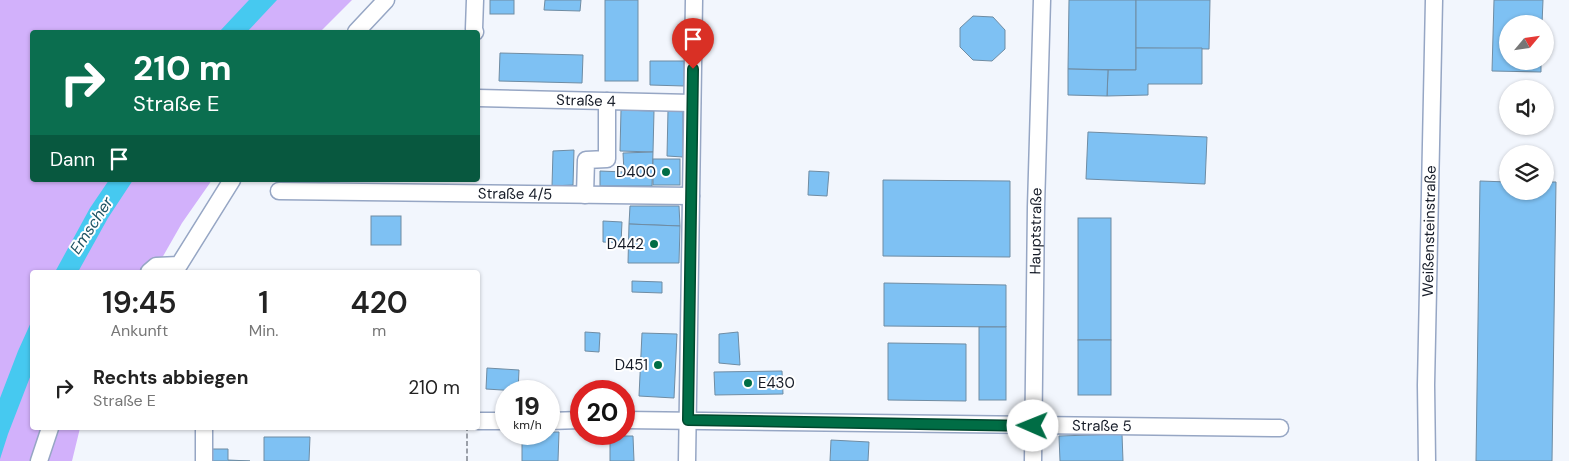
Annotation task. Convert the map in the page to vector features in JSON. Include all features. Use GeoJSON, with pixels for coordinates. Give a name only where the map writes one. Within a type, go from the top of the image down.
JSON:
{"type":"FeatureCollection","features":[{"type":"Feature","properties":{"kind":"street"},"geometry":{"type":"LineString","coordinates":[[358,30],[386,0]]}},
{"type":"Feature","properties":{"kind":"street"},"geometry":{"type":"LineString","coordinates":[[474,30],[475,0]]}},
{"type":"Feature","properties":{"kind":"street"},"geometry":{"type":"LineString","coordinates":[[687,461],[694,0]]}},
{"type":"Feature","properties":{"kind":"street","name":"Hauptstraße"},"geometry":{"type":"LineString","coordinates":[[1033,461],[1036,217],[1042,0]]}},
{"type":"Feature","properties":{"kind":"street","name":"Weißensteinstraße"},"geometry":{"type":"LineString","coordinates":[[1427,461],[1426,385],[1434,0]]}},
{"type":"Feature","properties":{"kind":"street","name":"Straße 4"},"geometry":{"type":"LineString","coordinates":[[480,98],[692,103]]}},
{"type":"Feature","properties":{"kind":"street"},"geometry":{"type":"LineString","coordinates":[[585,195],[586,160],[607,160],[607,101]]}},
{"type":"Feature","properties":{"kind":"street"},"geometry":{"type":"LineString","coordinates":[[151,270],[156,266],[180,265],[231,182]]}},
{"type":"Feature","properties":{"kind":"street","name":"Straße 4/5"},"geometry":{"type":"LineString","coordinates":[[279,191],[475,187],[585,195],[691,196]]}},
{"type":"Feature","properties":{"kind":"street","name":"Straße 5"},"geometry":{"type":"LineString","coordinates":[[635,420],[1280,428]]}},
{"type":"Feature","properties":{"kind":"street"},"geometry":{"type":"LineString","coordinates":[[480,421],[495,421]]}},
{"type":"Feature","properties":{"kind":"street"},"geometry":{"type":"LineString","coordinates":[[39,461],[49,430]]}},
{"type":"Feature","properties":{"kind":"street"},"geometry":{"type":"LineString","coordinates":[[204,430],[204,461]]}},
{"type":"Feature","properties":{"kind":"path"},"geometry":{"type":"LineString","coordinates":[[467,430],[467,461]]}},
{"type":"Feature","properties":{"kind":"shaded area"},"geometry":{"type":"Polygon","coordinates":[[[0,0],[352,0],[322,30],[30,30],[30,182],[211,182],[182,223],[155,270],[30,270],[30,430],[80,430],[72,461],[0,461],[0,0]]]}},
{"type":"Feature","properties":{"kind":"water"},"geometry":{"type":"Polygon","coordinates":[[[249,0],[277,0],[249,30],[221,30],[249,0]]]}},
{"type":"Feature","properties":{"kind":"water","name":"Emscher"},"geometry":{"type":"Polygon","coordinates":[[[108,182],[132,182],[108,218],[79,270],[56,270],[90,208],[108,182]]]}},
{"type":"Feature","properties":{"kind":"water"},"geometry":{"type":"Polygon","coordinates":[[[30,324],[30,377],[0,459],[0,398],[30,324]]]}},
{"type":"Feature","properties":{"kind":"building"},"geometry":{"type":"Polygon","coordinates":[[[490,0],[514,0],[514,14],[490,14],[490,0]]]}},
{"type":"Feature","properties":{"kind":"building"},"geometry":{"type":"Polygon","coordinates":[[[545,0],[581,0],[580,11],[544,10],[545,0]]]}},
{"type":"Feature","properties":{"kind":"building"},"geometry":{"type":"Polygon","coordinates":[[[605,0],[638,0],[638,81],[605,81],[605,0]]]}},
{"type":"Feature","properties":{"kind":"building"},"geometry":{"type":"Polygon","coordinates":[[[1069,0],[1136,0],[1136,70],[1068,69],[1069,0]]]}},
{"type":"Feature","properties":{"kind":"building"},"geometry":{"type":"Polygon","coordinates":[[[1136,0],[1210,0],[1209,49],[1136,48],[1136,0]]]}},
{"type":"Feature","properties":{"kind":"building"},"geometry":{"type":"Polygon","coordinates":[[[1494,0],[1543,0],[1542,15],[1499,15],[1499,70],[1541,70],[1541,72],[1492,71],[1494,0]]]}},
{"type":"Feature","properties":{"kind":"building"},"geometry":{"type":"Polygon","coordinates":[[[973,16],[993,17],[1005,30],[1005,49],[992,61],[973,60],[960,47],[960,28],[973,16]]]}},
{"type":"Feature","properties":{"kind":"building"},"geometry":{"type":"Polygon","coordinates":[[[1136,48],[1202,48],[1202,84],[1148,84],[1148,95],[1107,96],[1108,70],[1136,70],[1136,48]]]}},
{"type":"Feature","properties":{"kind":"building"},"geometry":{"type":"Polygon","coordinates":[[[500,53],[583,55],[582,83],[499,81],[500,53]]]}},
{"type":"Feature","properties":{"kind":"building"},"geometry":{"type":"Polygon","coordinates":[[[650,61],[684,61],[684,86],[650,85],[650,61]]]}},
{"type":"Feature","properties":{"kind":"building"},"geometry":{"type":"Polygon","coordinates":[[[1068,69],[1108,70],[1107,96],[1068,95],[1068,69]]]}},
{"type":"Feature","properties":{"kind":"building"},"geometry":{"type":"Polygon","coordinates":[[[621,110],[654,111],[653,152],[620,151],[621,110]]]}},
{"type":"Feature","properties":{"kind":"building"},"geometry":{"type":"Polygon","coordinates":[[[668,110],[683,111],[683,157],[667,156],[668,110]]]}},
{"type":"Feature","properties":{"kind":"building"},"geometry":{"type":"Polygon","coordinates":[[[1088,132],[1207,137],[1205,184],[1086,179],[1088,132]]]}},
{"type":"Feature","properties":{"kind":"building"},"geometry":{"type":"Polygon","coordinates":[[[574,150],[573,185],[552,186],[553,151],[574,150]]]}},
{"type":"Feature","properties":{"kind":"building"},"geometry":{"type":"Polygon","coordinates":[[[653,152],[652,186],[600,186],[600,171],[624,172],[623,153],[653,152]]]}},
{"type":"Feature","properties":{"kind":"building","name":"D400"},"geometry":{"type":"Polygon","coordinates":[[[653,159],[680,159],[680,185],[653,185],[653,159]]]}},
{"type":"Feature","properties":{"kind":"building"},"geometry":{"type":"Polygon","coordinates":[[[809,171],[829,172],[827,196],[808,195],[809,171]]]}},
{"type":"Feature","properties":{"kind":"building"},"geometry":{"type":"Polygon","coordinates":[[[883,180],[1010,181],[1010,257],[883,256],[883,180]]]}},
{"type":"Feature","properties":{"kind":"building"},"geometry":{"type":"Polygon","coordinates":[[[1480,181],[1499,182],[1499,200],[1554,200],[1554,182],[1556,182],[1552,461],[1476,461],[1480,181]]]}},
{"type":"Feature","properties":{"kind":"building"},"geometry":{"type":"Polygon","coordinates":[[[630,206],[679,206],[680,226],[629,224],[630,206]]]}},
{"type":"Feature","properties":{"kind":"building"},"geometry":{"type":"Polygon","coordinates":[[[371,216],[401,216],[401,245],[371,245],[371,216]]]}},
{"type":"Feature","properties":{"kind":"building"},"geometry":{"type":"Polygon","coordinates":[[[1078,218],[1111,218],[1111,340],[1078,340],[1078,218]]]}},
{"type":"Feature","properties":{"kind":"building"},"geometry":{"type":"Polygon","coordinates":[[[603,221],[622,222],[621,243],[603,242],[603,221]]]}},
{"type":"Feature","properties":{"kind":"building","name":"D442"},"geometry":{"type":"Polygon","coordinates":[[[629,224],[680,226],[679,263],[628,263],[629,224]]]}},
{"type":"Feature","properties":{"kind":"building"},"geometry":{"type":"Polygon","coordinates":[[[632,281],[662,282],[662,293],[632,292],[632,281]]]}},
{"type":"Feature","properties":{"kind":"building"},"geometry":{"type":"Polygon","coordinates":[[[884,283],[1006,285],[1006,327],[884,326],[884,283]]]}},
{"type":"Feature","properties":{"kind":"building"},"geometry":{"type":"Polygon","coordinates":[[[979,327],[1006,327],[1006,400],[979,400],[979,327]]]}},
{"type":"Feature","properties":{"kind":"building"},"geometry":{"type":"Polygon","coordinates":[[[585,332],[600,333],[599,352],[585,351],[585,332]]]}},
{"type":"Feature","properties":{"kind":"building"},"geometry":{"type":"Polygon","coordinates":[[[738,332],[740,365],[719,363],[719,334],[738,332]]]}},
{"type":"Feature","properties":{"kind":"building","name":"D451"},"geometry":{"type":"Polygon","coordinates":[[[642,333],[677,334],[674,398],[639,396],[642,333]]]}},
{"type":"Feature","properties":{"kind":"building"},"geometry":{"type":"Polygon","coordinates":[[[1078,340],[1111,340],[1111,395],[1078,395],[1078,340]]]}},
{"type":"Feature","properties":{"kind":"building"},"geometry":{"type":"Polygon","coordinates":[[[888,343],[966,344],[966,401],[888,400],[888,343]]]}},
{"type":"Feature","properties":{"kind":"building"},"geometry":{"type":"Polygon","coordinates":[[[487,368],[519,370],[519,380],[495,380],[495,390],[486,389],[487,368]]]}},
{"type":"Feature","properties":{"kind":"building","name":"E430"},"geometry":{"type":"Polygon","coordinates":[[[782,371],[783,394],[715,395],[714,372],[782,371]]]}},
{"type":"Feature","properties":{"kind":"building"},"geometry":{"type":"Polygon","coordinates":[[[1122,434],[1123,461],[1060,461],[1059,436],[1122,434]]]}},
{"type":"Feature","properties":{"kind":"building"},"geometry":{"type":"Polygon","coordinates":[[[264,437],[310,437],[309,461],[264,461],[264,437]]]}},
{"type":"Feature","properties":{"kind":"building"},"geometry":{"type":"Polygon","coordinates":[[[831,440],[869,442],[868,461],[830,461],[831,440]]]}},
{"type":"Feature","properties":{"kind":"building"},"geometry":{"type":"Polygon","coordinates":[[[522,445],[559,445],[558,461],[522,461],[522,445]]]}},
{"type":"Feature","properties":{"kind":"building"},"geometry":{"type":"Polygon","coordinates":[[[610,445],[633,445],[634,461],[610,461],[610,445]]]}},
{"type":"Feature","properties":{"kind":"building"},"geometry":{"type":"Polygon","coordinates":[[[212,449],[228,449],[228,460],[250,461],[211,461],[212,449]]]}},
{"type":"Feature","properties":{"kind":"place","name":"D400"},"geometry":{"type":"Point","coordinates":[666,172]}},
{"type":"Feature","properties":{"kind":"place","name":"D442"},"geometry":{"type":"Point","coordinates":[654,244]}},
{"type":"Feature","properties":{"kind":"place","name":"D451"},"geometry":{"type":"Point","coordinates":[658,365]}},
{"type":"Feature","properties":{"kind":"place","name":"E430"},"geometry":{"type":"Point","coordinates":[748,383]}},
{"type":"Feature","properties":{"kind":"route"},"geometry":{"type":"LineString","coordinates":[[693,69],[688,420],[1033,426]]}}]}
